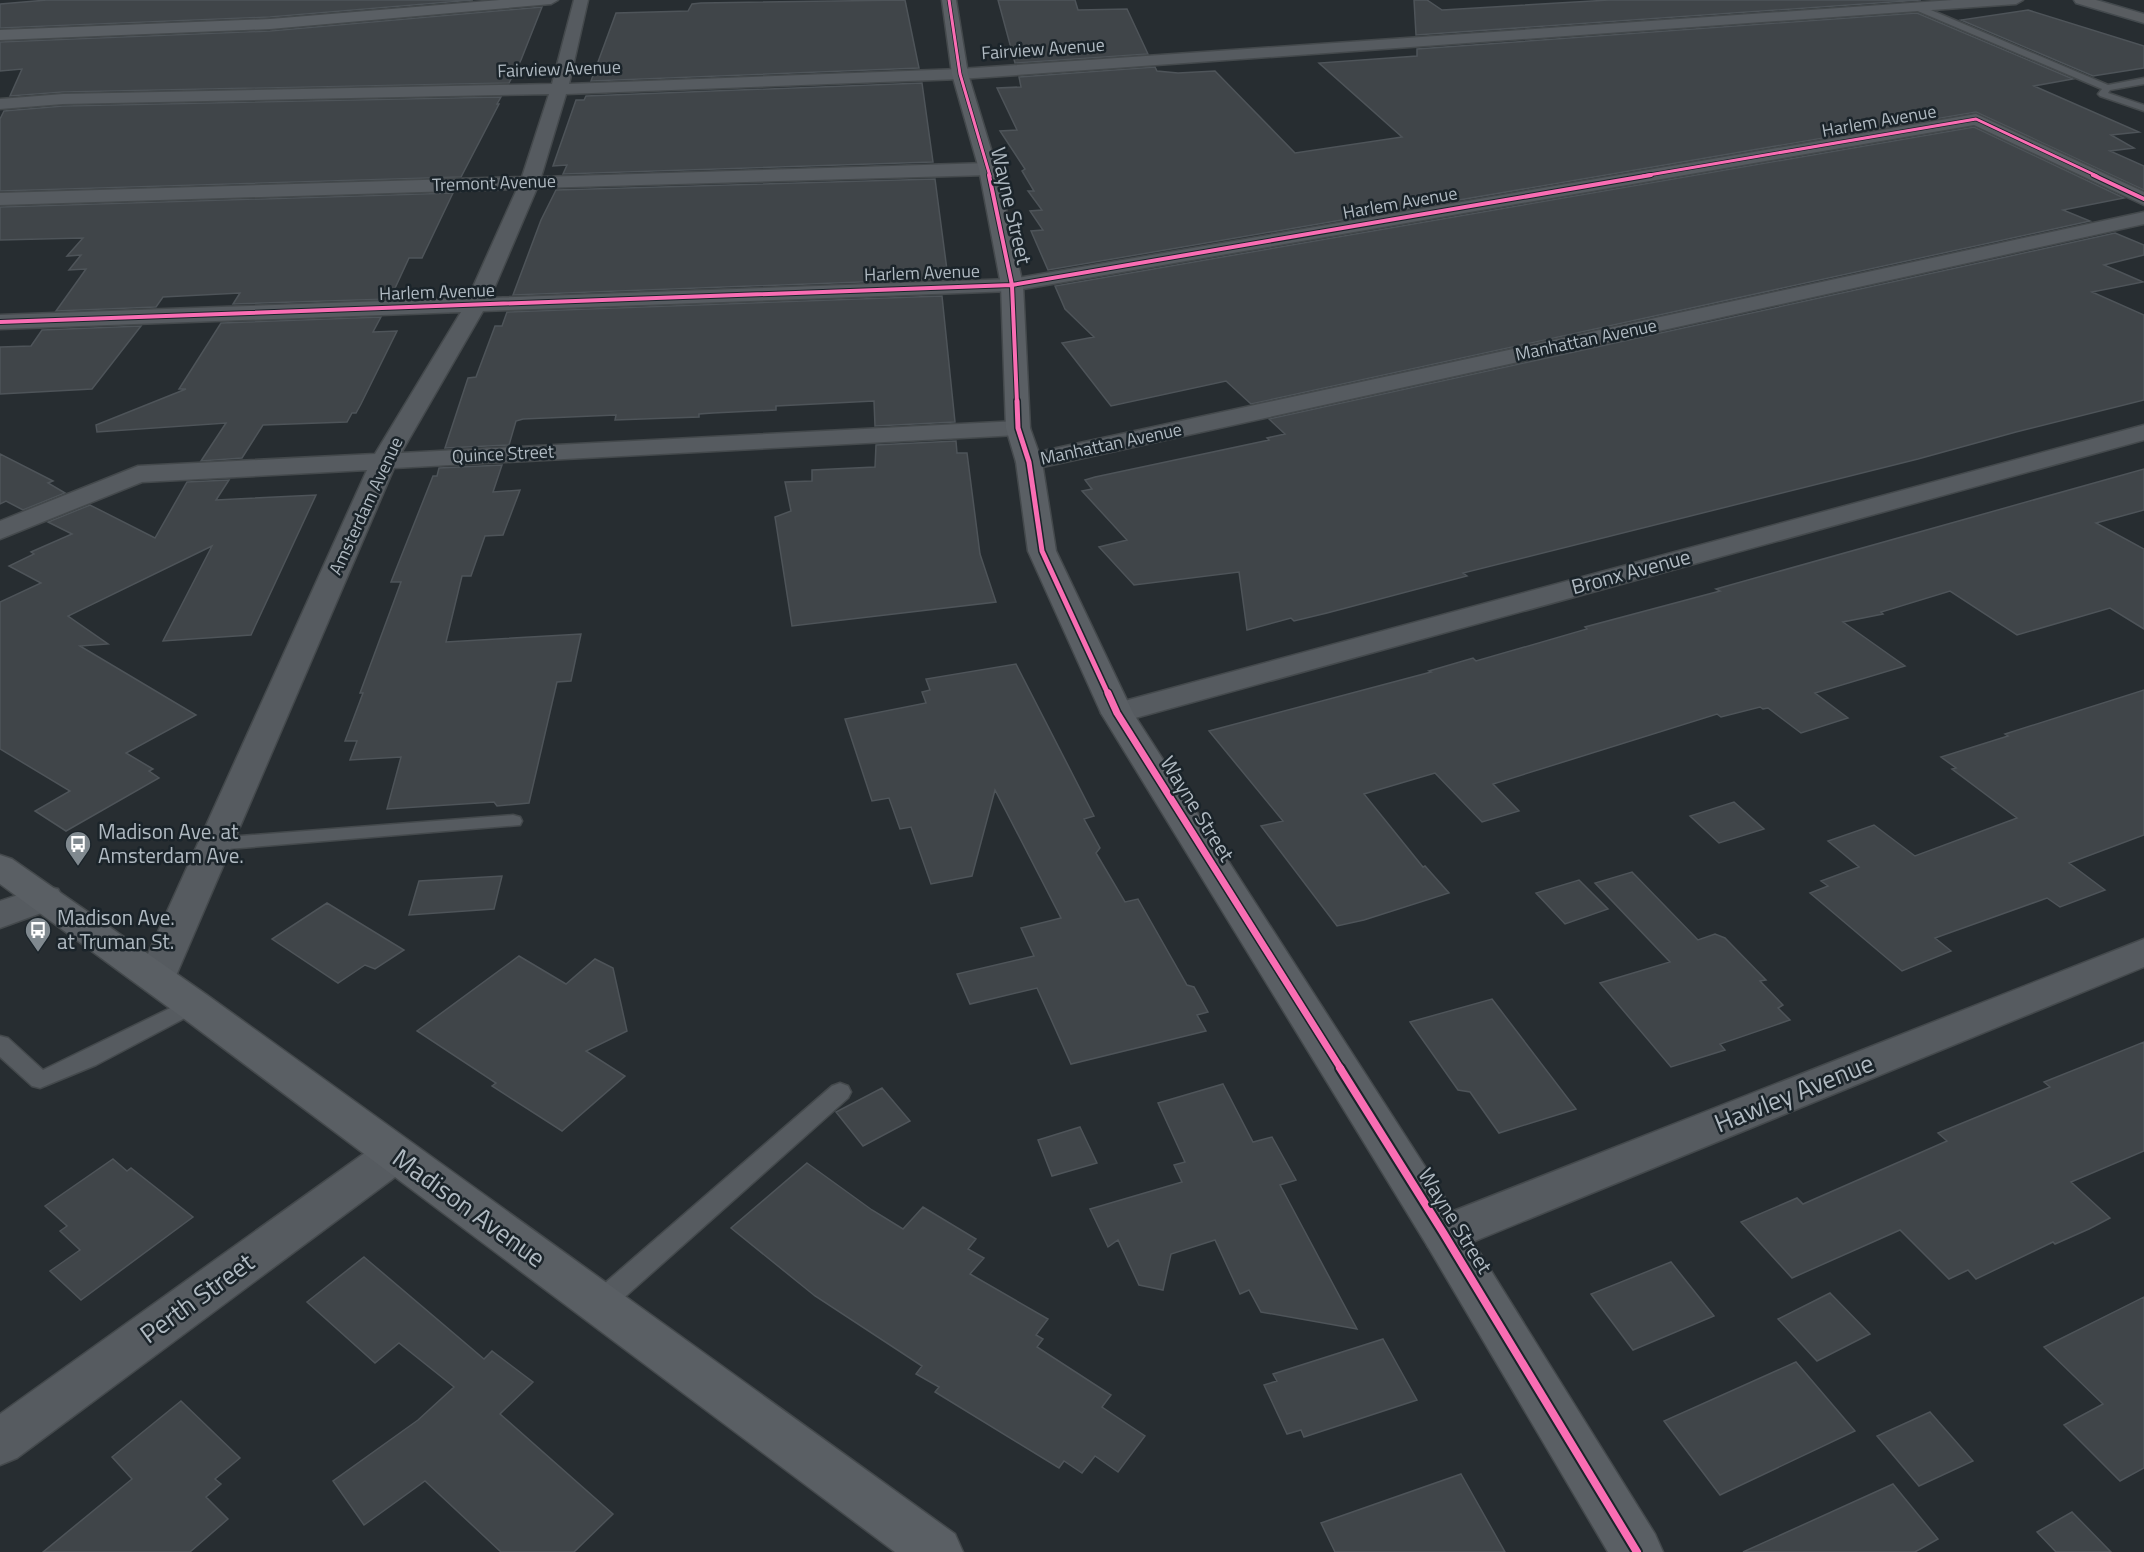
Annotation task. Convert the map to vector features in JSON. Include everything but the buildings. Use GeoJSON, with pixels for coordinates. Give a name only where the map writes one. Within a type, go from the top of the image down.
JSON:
{"type":"FeatureCollection","features":[{"type":"Feature","properties":{"kind":"main road"},"geometry":{"type":"LineString","coordinates":[[2081,0],[2144,19]]}},
{"type":"Feature","properties":{"kind":"main road"},"geometry":{"type":"LineString","coordinates":[[2110,0],[2144,10]]}},
{"type":"Feature","properties":{"kind":"street"},"geometry":{"type":"LineString","coordinates":[[0,35],[270,24],[551,0]]}},
{"type":"Feature","properties":{"kind":"street","name":"Amsterdam Avenue"},"geometry":{"type":"LineString","coordinates":[[156,978],[385,459],[475,306],[530,182],[559,89],[581,0]]}},
{"type":"Feature","properties":{"kind":"street","name":"Wayne Street"},"geometry":{"type":"LineString","coordinates":[[949,0],[960,74],[988,169],[1012,285],[1018,428],[1029,462],[1042,551],[1118,713],[1444,1234],[1637,1552]]}},
{"type":"Feature","properties":{"kind":"street","name":"Fairview Avenue"},"geometry":{"type":"LineString","coordinates":[[0,104],[63,99],[559,89],[960,74],[2016,0]]}},
{"type":"Feature","properties":{"kind":"street","name":"Harlem Avenue"},"geometry":{"type":"LineString","coordinates":[[0,322],[1012,285],[1976,119],[2144,199]]}},
{"type":"Feature","properties":{"kind":"street","name":"Tremont Avenue"},"geometry":{"type":"LineString","coordinates":[[0,199],[988,169]]}},
{"type":"Feature","properties":{"kind":"street","name":"Manhattan Avenue"},"geometry":{"type":"LineString","coordinates":[[1029,462],[2144,218]]}},
{"type":"Feature","properties":{"kind":"street","name":"Quince Street"},"geometry":{"type":"LineString","coordinates":[[0,531],[138,474],[385,459],[1018,428]]}},
{"type":"Feature","properties":{"kind":"street","name":"Bronx Avenue"},"geometry":{"type":"LineString","coordinates":[[1118,713],[2144,432]]}},
{"type":"Feature","properties":{"kind":"street","name":"Madison Avenue"},"geometry":{"type":"LineString","coordinates":[[0,867],[193,1005],[937,1552]]}},
{"type":"Feature","properties":{"kind":"street"},"geometry":{"type":"LineString","coordinates":[[0,915],[45,898]]}},
{"type":"Feature","properties":{"kind":"street","name":"Hawley Avenue"},"geometry":{"type":"LineString","coordinates":[[1444,1234],[2144,952]]}},
{"type":"Feature","properties":{"kind":"street","name":"Perth Street"},"geometry":{"type":"LineString","coordinates":[[0,1442],[395,1154]]}},
{"type":"Feature","properties":{"kind":"lane"},"geometry":{"type":"LineString","coordinates":[[1916,7],[2107,88],[2144,81]]}},
{"type":"Feature","properties":{"kind":"lane"},"geometry":{"type":"LineString","coordinates":[[2107,88],[2103,94],[2144,108]]}},
{"type":"Feature","properties":{"kind":"lane"},"geometry":{"type":"LineString","coordinates":[[215,844],[513,821]]}},
{"type":"Feature","properties":{"kind":"lane"},"geometry":{"type":"LineString","coordinates":[[0,1044],[40,1080],[88,1059],[193,1005]]}},
{"type":"Feature","properties":{"kind":"lane"},"geometry":{"type":"LineString","coordinates":[[599,1304],[840,1092]]}},
{"type":"Feature","properties":{"kind":"cycle path"},"geometry":{"type":"LineString","coordinates":[[949,0],[960,74],[988,169],[1012,285],[1018,428],[1029,462],[1042,551],[1117,713],[1444,1234],[1637,1552]]}},
{"type":"Feature","properties":{"kind":"cycle path"},"geometry":{"type":"LineString","coordinates":[[0,322],[1012,285],[1976,119],[2144,199]]}},
{"type":"Feature","properties":{"kind":"place","name":"Madison Ave. at Amsterdam Ave."},"geometry":{"type":"Point","coordinates":[78,867]}},
{"type":"Feature","properties":{"kind":"place","name":"Madison Ave. at Truman St."},"geometry":{"type":"Point","coordinates":[38,953]}}]}
